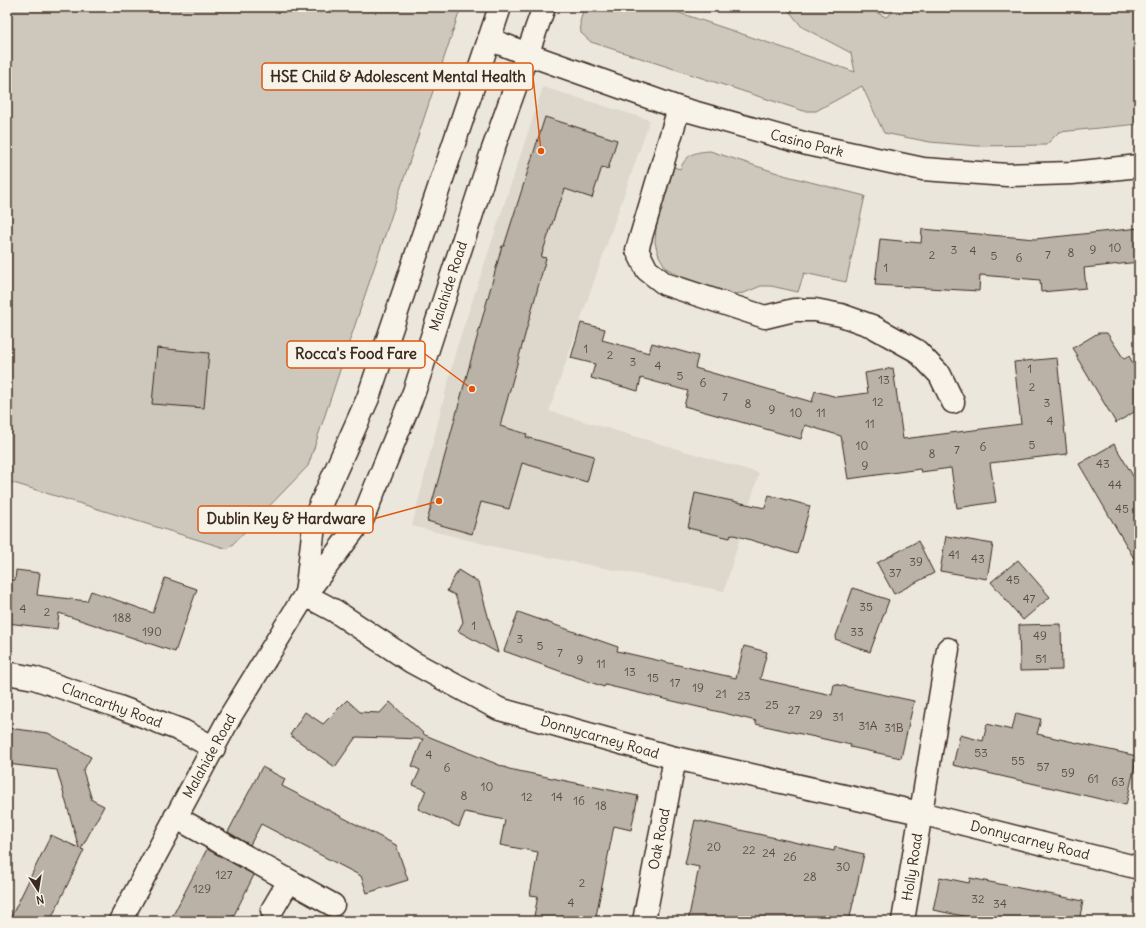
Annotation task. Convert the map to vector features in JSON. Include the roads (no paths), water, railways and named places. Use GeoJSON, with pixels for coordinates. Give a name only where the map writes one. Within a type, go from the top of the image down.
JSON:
{"type":"FeatureCollection","features":[{"type":"Feature","properties":{"kind":"street","name":"Malahide Road"},"geometry":{"type":"LineString","coordinates":[[305,595],[315,517],[368,398],[500,7]]}},
{"type":"Feature","properties":{"kind":"street","name":"Malahide Road"},"geometry":{"type":"LineString","coordinates":[[120,921],[231,715],[305,595],[363,518],[414,392],[492,152],[544,7]]}},
{"type":"Feature","properties":{"kind":"street","name":"Casino Park"},"geometry":{"type":"LineString","coordinates":[[489,39],[679,108],[808,144],[923,169],[1007,175],[1072,172],[1139,166]]}},
{"type":"Feature","properties":{"kind":"street"},"geometry":{"type":"LineString","coordinates":[[679,108],[637,250],[647,270],[665,284],[765,317],[794,310],[815,310],[841,315],[872,326],[917,352],[940,375],[953,402]]}},
{"type":"Feature","properties":{"kind":"street","name":"Donnycarney Road"},"geometry":{"type":"LineString","coordinates":[[305,595],[335,611],[412,662],[499,708],[675,758],[920,813],[1139,868]]}},
{"type":"Feature","properties":{"kind":"street"},"geometry":{"type":"LineString","coordinates":[[920,813],[948,649]]}},
{"type":"Feature","properties":{"kind":"street","name":"Clancarthy Road"},"geometry":{"type":"LineString","coordinates":[[7,673],[34,678],[119,707],[183,731],[214,748]]}},
{"type":"Feature","properties":{"kind":"street","name":"Oak Road"},"geometry":{"type":"LineString","coordinates":[[644,921],[675,758]]}},
{"type":"Feature","properties":{"kind":"street","name":"Holly Road"},"geometry":{"type":"LineString","coordinates":[[903,921],[920,813]]}},
{"type":"Feature","properties":{"kind":"street"},"geometry":{"type":"LineString","coordinates":[[175,817],[333,905]]}},
{"type":"Feature","properties":{"kind":"street"},"geometry":{"type":"LineString","coordinates":[[272,910],[289,881]]}},
{"type":"Feature","properties":{"kind":"place","name":"HSE Child & Adolescent Mental Health"},"geometry":{"type":"Point","coordinates":[541,151]}},
{"type":"Feature","properties":{"kind":"place","name":"Rocca's Food Fare"},"geometry":{"type":"Point","coordinates":[472,389]}},
{"type":"Feature","properties":{"kind":"place","name":"Dublin Key & Hardware"},"geometry":{"type":"Point","coordinates":[439,501]}}]}
